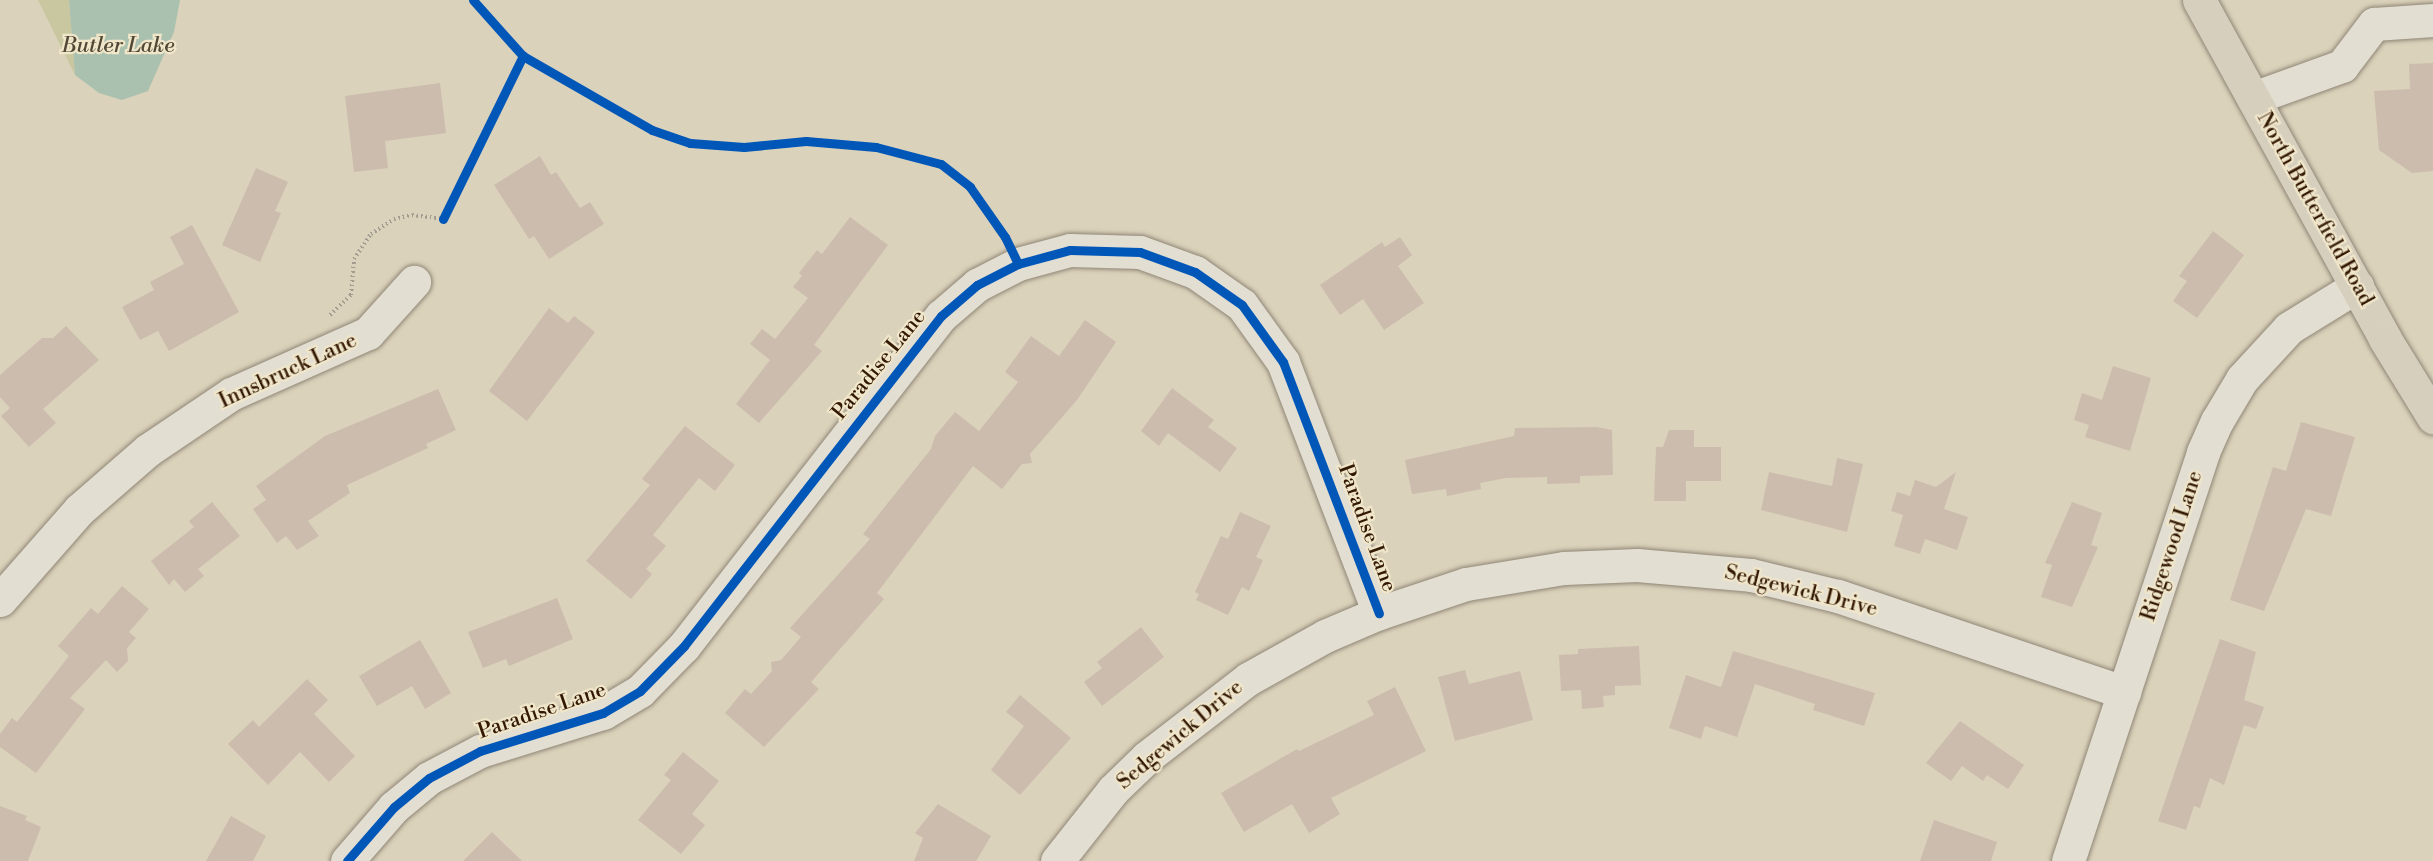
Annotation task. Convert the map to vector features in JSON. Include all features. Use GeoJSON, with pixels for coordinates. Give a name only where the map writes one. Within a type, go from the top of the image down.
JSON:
{"type":"FeatureCollection","features":[{"type":"Feature","properties":{"kind":"main road","name":"North Butterfield Road"},"geometry":{"type":"LineString","coordinates":[[2199,0],[2357,286],[2433,417]]}},
{"type":"Feature","properties":{"kind":"street"},"geometry":{"type":"LineString","coordinates":[[2253,98],[2342,66],[2374,24],[2433,20]]}},
{"type":"Feature","properties":{"kind":"street","name":"Paradise Lane"},"geometry":{"type":"LineString","coordinates":[[356,857],[394,807],[429,778],[480,751],[603,713],[640,691],[684,646],[941,316],[977,285],[1008,269],[1070,250],[1140,252],[1195,272],[1242,305],[1284,362],[1379,613]]}},
{"type":"Feature","properties":{"kind":"street","name":"Innsbruck Lane"},"geometry":{"type":"LineString","coordinates":[[0,600],[79,510],[148,450],[231,394],[368,333],[414,282]]}},
{"type":"Feature","properties":{"kind":"street","name":"Ridgewood Lane"},"geometry":{"type":"LineString","coordinates":[[2068,861],[2203,452],[2217,421],[2242,379],[2289,328],[2357,286]]}},
{"type":"Feature","properties":{"kind":"street","name":"Sedgewick Drive"},"geometry":{"type":"LineString","coordinates":[[1057,861],[1113,790],[1147,757],[1210,706],[1248,679],[1315,642],[1379,613],[1466,584],[1564,568],[1637,565],[1712,570],[1838,596],[2124,693]]}},
{"type":"Feature","properties":{"kind":"path"},"geometry":{"type":"LineString","coordinates":[[412,215],[443,219]]}},
{"type":"Feature","properties":{"kind":"shaded area"},"geometry":{"type":"Polygon","coordinates":[[[38,0],[69,0],[75,75],[38,0]]]}},
{"type":"Feature","properties":{"kind":"water","name":"Butler Lake"},"geometry":{"type":"Polygon","coordinates":[[[69,0],[180,0],[174,32],[148,91],[122,100],[99,93],[75,75],[69,0]]]}},
{"type":"Feature","properties":{"kind":"building"},"geometry":{"type":"Polygon","coordinates":[[[2433,63],[2433,171],[2412,173],[2379,150],[2374,91],[2410,89],[2409,64],[2433,63]]]}},
{"type":"Feature","properties":{"kind":"building"},"geometry":{"type":"Polygon","coordinates":[[[440,83],[446,133],[385,141],[388,168],[354,172],[345,96],[440,83]]]}},
{"type":"Feature","properties":{"kind":"building"},"geometry":{"type":"Polygon","coordinates":[[[540,156],[551,175],[556,172],[580,208],[590,202],[604,224],[549,259],[534,236],[529,239],[494,185],[540,156]]]}},
{"type":"Feature","properties":{"kind":"building"},"geometry":{"type":"Polygon","coordinates":[[[256,168],[288,182],[275,211],[281,213],[260,262],[222,245],[256,168]]]}},
{"type":"Feature","properties":{"kind":"building"},"geometry":{"type":"Polygon","coordinates":[[[850,217],[888,245],[814,345],[822,351],[759,423],[736,404],[770,360],[750,344],[762,329],[775,339],[808,298],[793,287],[802,276],[799,273],[817,250],[822,254],[850,217]]]}},
{"type":"Feature","properties":{"kind":"building"},"geometry":{"type":"Polygon","coordinates":[[[192,225],[239,312],[169,351],[158,331],[140,340],[122,307],[154,290],[150,282],[184,264],[170,237],[192,225]]]}},
{"type":"Feature","properties":{"kind":"building"},"geometry":{"type":"Polygon","coordinates":[[[2213,231],[2244,255],[2197,318],[2173,301],[2187,281],[2179,276],[2213,231]]]}},
{"type":"Feature","properties":{"kind":"building"},"geometry":{"type":"Polygon","coordinates":[[[1400,237],[1412,255],[1398,266],[1424,303],[1384,330],[1363,299],[1340,315],[1320,285],[1382,242],[1385,247],[1400,237]]]}},
{"type":"Feature","properties":{"kind":"building"},"geometry":{"type":"Polygon","coordinates":[[[549,308],[568,323],[574,316],[595,332],[527,421],[489,391],[549,308]]]}},
{"type":"Feature","properties":{"kind":"building"},"geometry":{"type":"Polygon","coordinates":[[[1085,320],[1116,342],[1077,400],[1030,454],[1032,463],[1022,464],[1002,489],[973,466],[877,593],[884,599],[811,682],[819,689],[764,747],[725,713],[745,689],[751,694],[772,671],[771,662],[781,660],[801,637],[790,628],[870,539],[863,534],[931,449],[935,436],[955,412],[979,431],[1018,382],[1005,372],[1031,336],[1059,356],[1085,320]]]}},
{"type":"Feature","properties":{"kind":"building"},"geometry":{"type":"Polygon","coordinates":[[[66,326],[99,360],[43,409],[56,423],[29,447],[1,416],[10,408],[0,397],[0,375],[42,338],[53,338],[66,326]]]}},
{"type":"Feature","properties":{"kind":"building"},"geometry":{"type":"Polygon","coordinates":[[[2113,366],[2151,378],[2130,451],[2085,437],[2089,425],[2074,420],[2082,393],[2102,400],[2113,366]]]}},
{"type":"Feature","properties":{"kind":"building"},"geometry":{"type":"Polygon","coordinates":[[[1172,388],[1214,420],[1208,427],[1237,448],[1220,472],[1168,433],[1159,446],[1141,431],[1172,388]]]}},
{"type":"Feature","properties":{"kind":"building"},"geometry":{"type":"Polygon","coordinates":[[[438,389],[456,430],[426,444],[428,448],[347,485],[350,493],[308,521],[319,536],[297,550],[286,536],[277,543],[253,509],[266,500],[256,486],[325,436],[438,389]]]}},
{"type":"Feature","properties":{"kind":"building"},"geometry":{"type":"Polygon","coordinates":[[[2301,422],[2355,437],[2331,516],[2306,509],[2264,611],[2230,600],[2273,467],[2286,471],[2301,422]]]}},
{"type":"Feature","properties":{"kind":"building"},"geometry":{"type":"Polygon","coordinates":[[[685,426],[735,465],[715,491],[699,478],[653,535],[666,546],[646,569],[652,574],[631,599],[586,561],[650,485],[642,479],[685,426]]]}},
{"type":"Feature","properties":{"kind":"building"},"geometry":{"type":"Polygon","coordinates":[[[1596,427],[1612,430],[1613,475],[1580,476],[1580,483],[1547,484],[1547,477],[1506,478],[1480,483],[1481,489],[1447,496],[1446,489],[1412,494],[1405,460],[1514,436],[1515,428],[1596,427]]]}},
{"type":"Feature","properties":{"kind":"building"},"geometry":{"type":"Polygon","coordinates":[[[1669,430],[1694,430],[1694,447],[1721,447],[1721,481],[1686,481],[1686,501],[1654,501],[1656,447],[1663,447],[1669,430]]]}},
{"type":"Feature","properties":{"kind":"building"},"geometry":{"type":"Polygon","coordinates":[[[1837,458],[1863,464],[1847,532],[1761,510],[1769,472],[1832,486],[1837,458]]]}},
{"type":"Feature","properties":{"kind":"building"},"geometry":{"type":"Polygon","coordinates":[[[1956,472],[1944,509],[1968,517],[1957,550],[1925,539],[1920,554],[1894,546],[1903,515],[1891,511],[1897,492],[1910,496],[1915,480],[1936,487],[1956,472]]]}},
{"type":"Feature","properties":{"kind":"building"},"geometry":{"type":"Polygon","coordinates":[[[212,502],[240,536],[198,569],[204,576],[185,592],[174,579],[169,585],[151,561],[194,527],[189,521],[212,502]]]}},
{"type":"Feature","properties":{"kind":"building"},"geometry":{"type":"Polygon","coordinates":[[[2072,502],[2102,513],[2091,545],[2098,547],[2072,607],[2041,597],[2052,565],[2045,563],[2072,502]]]}},
{"type":"Feature","properties":{"kind":"building"},"geometry":{"type":"Polygon","coordinates":[[[1240,512],[1271,526],[1256,557],[1263,560],[1249,591],[1242,587],[1228,615],[1196,600],[1199,594],[1195,592],[1221,536],[1228,539],[1240,512]]]}},
{"type":"Feature","properties":{"kind":"building"},"geometry":{"type":"Polygon","coordinates":[[[122,586],[149,609],[129,632],[136,638],[127,648],[128,661],[117,672],[106,660],[70,698],[85,709],[36,773],[0,747],[0,734],[12,718],[17,722],[69,656],[58,646],[91,608],[98,614],[122,586]]]}},
{"type":"Feature","properties":{"kind":"building"},"geometry":{"type":"Polygon","coordinates":[[[557,598],[573,639],[509,666],[506,659],[483,668],[468,632],[557,598]]]}},
{"type":"Feature","properties":{"kind":"building"},"geometry":{"type":"Polygon","coordinates":[[[1141,627],[1164,657],[1102,706],[1084,682],[1102,668],[1097,662],[1141,627]]]}},
{"type":"Feature","properties":{"kind":"building"},"geometry":{"type":"Polygon","coordinates":[[[2220,639],[2256,652],[2244,700],[2264,707],[2256,729],[2244,725],[2224,785],[2210,778],[2200,808],[2194,806],[2186,830],[2158,821],[2220,639]]]}},
{"type":"Feature","properties":{"kind":"building"},"geometry":{"type":"Polygon","coordinates":[[[420,640],[451,693],[425,709],[412,686],[377,706],[359,676],[420,640]]]}},
{"type":"Feature","properties":{"kind":"building"},"geometry":{"type":"Polygon","coordinates":[[[1639,646],[1641,685],[1615,686],[1615,695],[1603,696],[1604,707],[1582,709],[1581,690],[1561,691],[1559,655],[1578,654],[1578,649],[1639,646]]]}},
{"type":"Feature","properties":{"kind":"building"},"geometry":{"type":"Polygon","coordinates":[[[1733,651],[1875,693],[1864,726],[1813,710],[1815,704],[1755,684],[1737,737],[1705,726],[1701,739],[1669,728],[1686,675],[1721,687],[1733,651]]]}},
{"type":"Feature","properties":{"kind":"building"},"geometry":{"type":"Polygon","coordinates":[[[1465,670],[1469,684],[1520,671],[1533,720],[1455,741],[1438,677],[1465,670]]]}},
{"type":"Feature","properties":{"kind":"building"},"geometry":{"type":"Polygon","coordinates":[[[307,679],[328,700],[314,714],[355,756],[329,782],[300,752],[268,785],[228,744],[253,720],[259,727],[307,679]]]}},
{"type":"Feature","properties":{"kind":"building"},"geometry":{"type":"Polygon","coordinates":[[[1395,687],[1426,751],[1331,798],[1340,814],[1309,833],[1292,804],[1244,832],[1221,793],[1297,749],[1299,751],[1374,715],[1367,701],[1395,687]]]}},
{"type":"Feature","properties":{"kind":"building"},"geometry":{"type":"Polygon","coordinates":[[[1020,695],[1071,738],[1020,795],[991,770],[1024,726],[1006,712],[1020,695]]]}},
{"type":"Feature","properties":{"kind":"building"},"geometry":{"type":"Polygon","coordinates":[[[1960,721],[2024,765],[2008,789],[1987,775],[1983,781],[1962,766],[1951,781],[1926,763],[1960,721]]]}},
{"type":"Feature","properties":{"kind":"building"},"geometry":{"type":"Polygon","coordinates":[[[683,752],[719,781],[692,814],[705,825],[681,854],[638,820],[671,780],[664,775],[683,752]]]}},
{"type":"Feature","properties":{"kind":"building"},"geometry":{"type":"Polygon","coordinates":[[[938,804],[991,836],[976,861],[914,861],[923,838],[915,833],[938,804]]]}},
{"type":"Feature","properties":{"kind":"building"},"geometry":{"type":"Polygon","coordinates":[[[0,806],[27,816],[25,820],[41,827],[28,861],[0,861],[0,806]]]}},
{"type":"Feature","properties":{"kind":"building"},"geometry":{"type":"Polygon","coordinates":[[[231,816],[266,836],[253,861],[206,861],[231,816]]]}},
{"type":"Feature","properties":{"kind":"building"},"geometry":{"type":"Polygon","coordinates":[[[1934,820],[1997,842],[1991,861],[1920,861],[1934,820]]]}},
{"type":"Feature","properties":{"kind":"building"},"geometry":{"type":"Polygon","coordinates":[[[492,832],[522,861],[463,861],[492,832]]]}},
{"type":"Feature","properties":{"kind":"cycle path"},"geometry":{"type":"LineString","coordinates":[[443,219],[523,56],[473,0]]}},
{"type":"Feature","properties":{"kind":"cycle path"},"geometry":{"type":"LineString","coordinates":[[523,56],[652,130],[690,143],[744,147],[806,141],[876,147],[941,164],[970,187],[1005,237],[1018,264]]}},
{"type":"Feature","properties":{"kind":"cycle path"},"geometry":{"type":"LineString","coordinates":[[347,861],[394,807],[429,778],[480,751],[603,713],[640,691],[684,646],[941,316],[977,285],[1018,264],[1070,250],[1140,252],[1195,272],[1242,305],[1283,362],[1379,613]]}}]}
